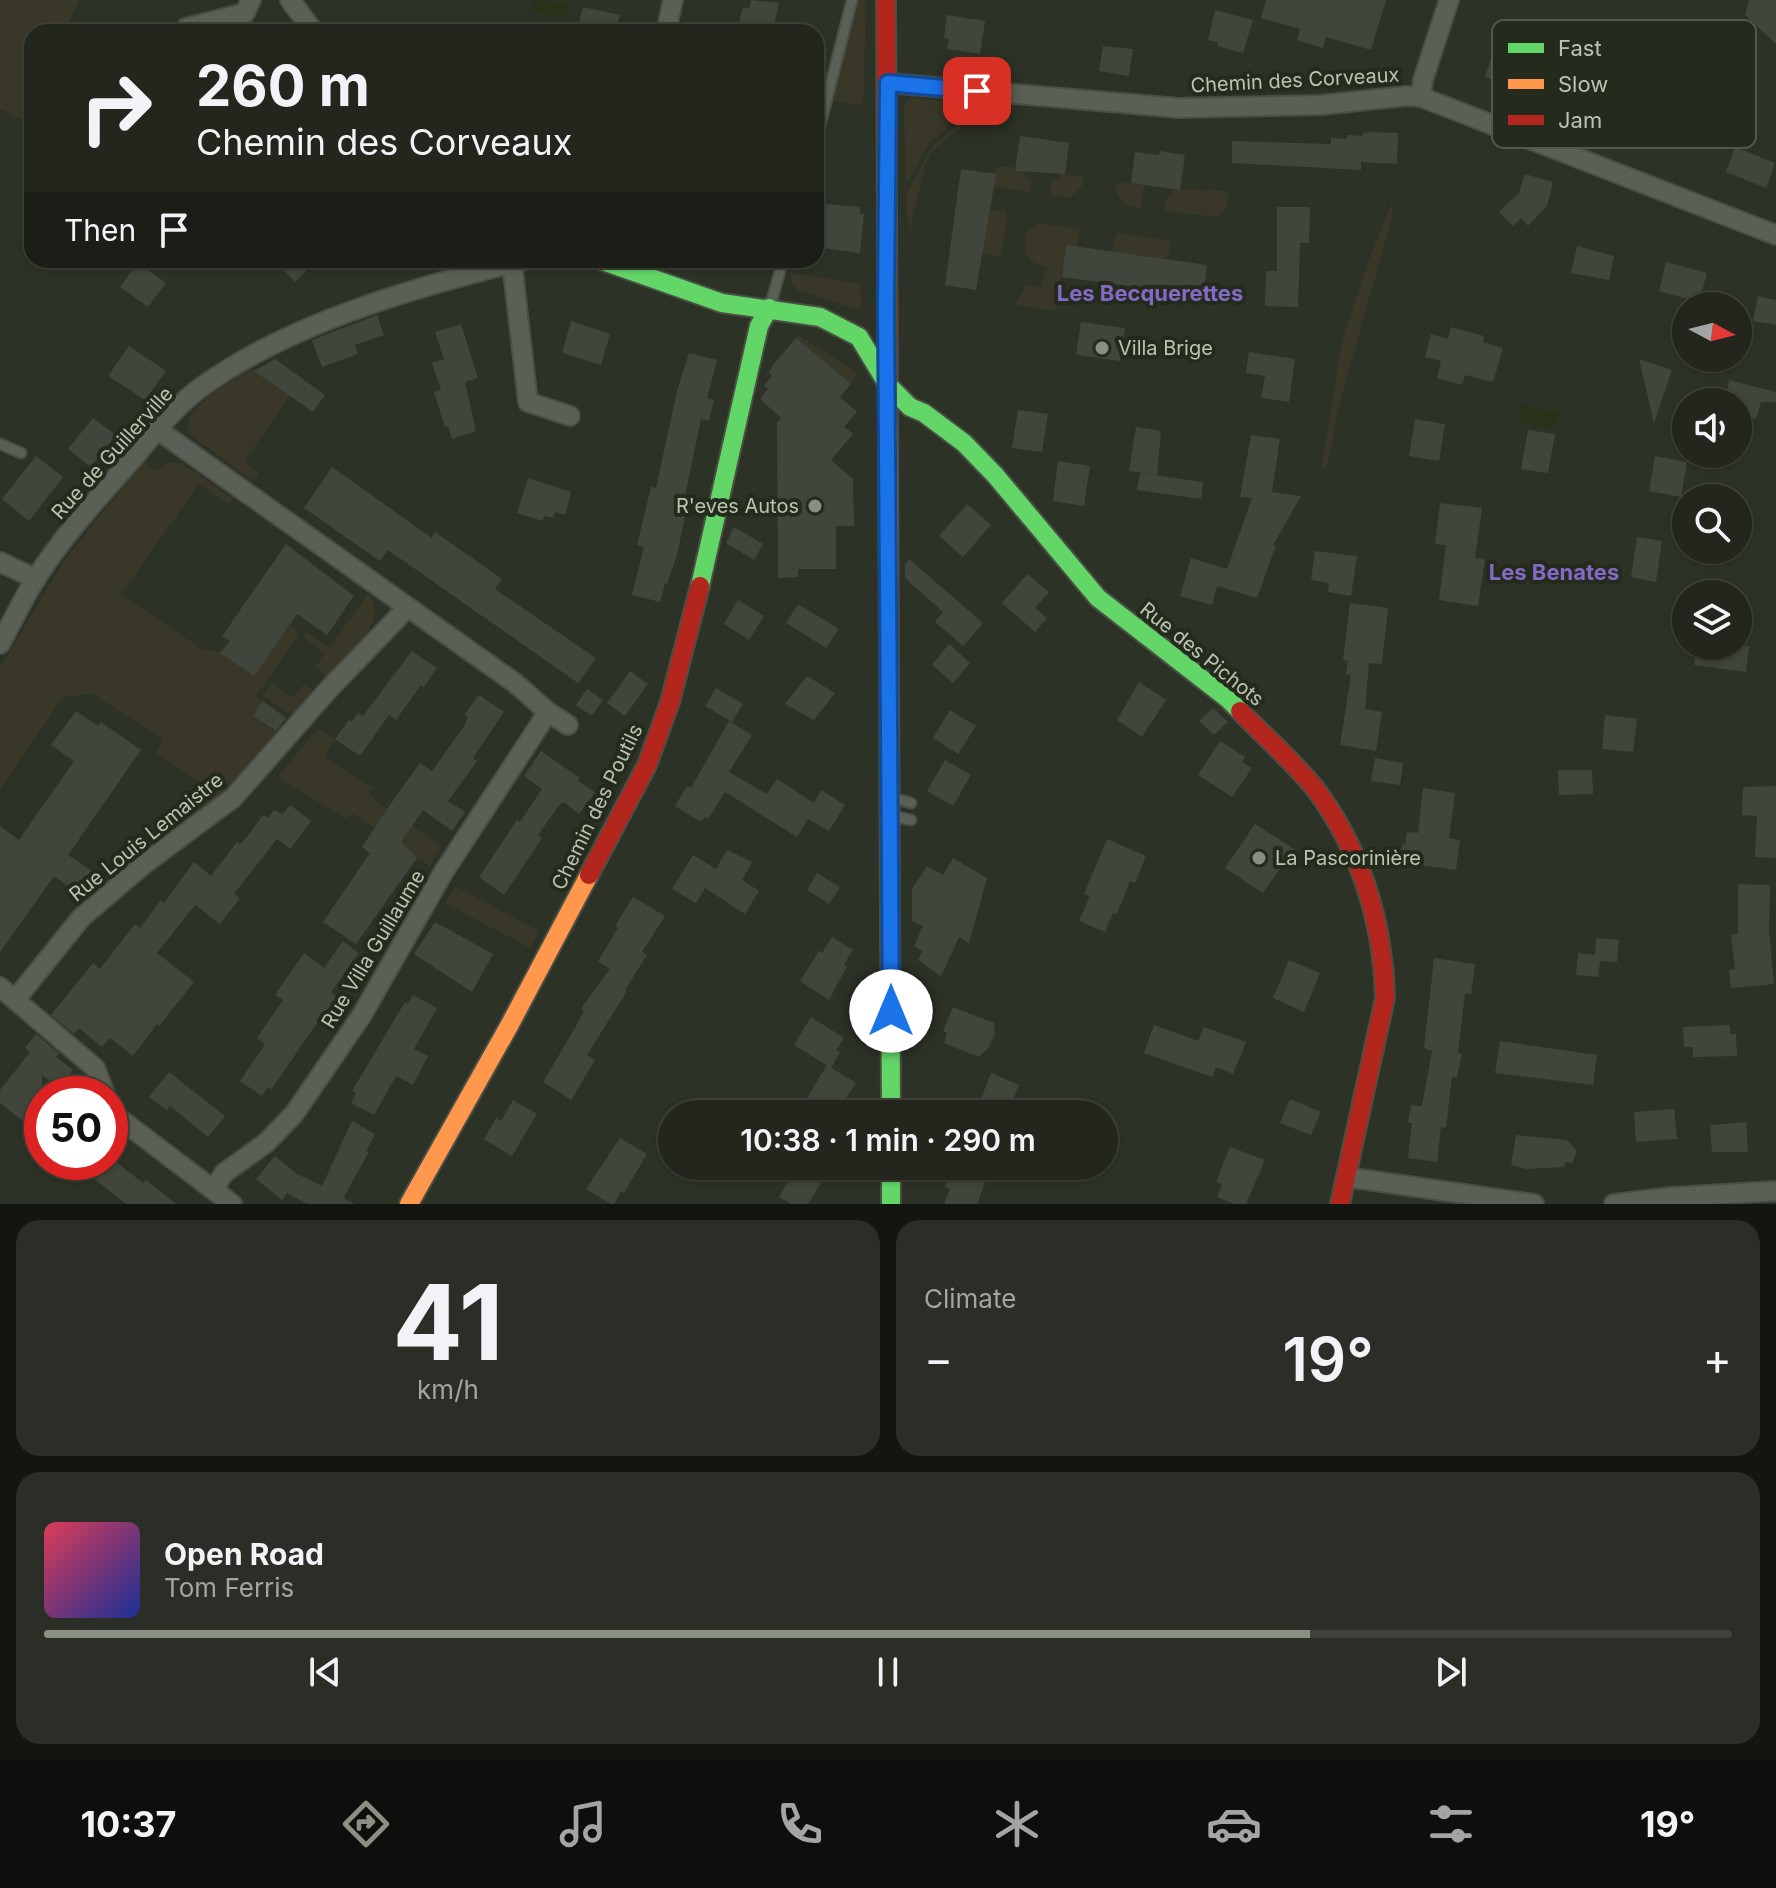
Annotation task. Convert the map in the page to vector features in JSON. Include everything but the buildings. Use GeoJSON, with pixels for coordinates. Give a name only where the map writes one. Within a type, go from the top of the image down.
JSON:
{"type":"FeatureCollection","features":[{"type":"Feature","properties":{"kind":"street"},"geometry":{"type":"LineString","coordinates":[[202,24],[245,13],[251,0]]}},
{"type":"Feature","properties":{"kind":"street"},"geometry":{"type":"LineString","coordinates":[[290,0],[308,24]]}},
{"type":"Feature","properties":{"kind":"street"},"geometry":{"type":"LineString","coordinates":[[668,24],[673,0]]}},
{"type":"Feature","properties":{"kind":"street"},"geometry":{"type":"LineString","coordinates":[[886,0],[891,1100]]}},
{"type":"Feature","properties":{"kind":"street"},"geometry":{"type":"LineString","coordinates":[[1421,97],[1423,80],[1449,0]]}},
{"type":"Feature","properties":{"kind":"street","name":"Chemin des Corveaux"},"geometry":{"type":"LineString","coordinates":[[888,83],[1179,108],[1321,105],[1407,96],[1421,97],[1492,125]]}},
{"type":"Feature","properties":{"kind":"street","name":"Chemin des Corveaux"},"geometry":{"type":"LineString","coordinates":[[1552,148],[1776,235]]}},
{"type":"Feature","properties":{"kind":"street","name":"Rue de Guillerville"},"geometry":{"type":"LineString","coordinates":[[0,644],[36,579],[79,520],[158,430],[201,387],[272,345],[350,312],[495,268]]}},
{"type":"Feature","properties":{"kind":"street"},"geometry":{"type":"LineString","coordinates":[[518,268],[528,402],[570,416]]}},
{"type":"Feature","properties":{"kind":"street"},"geometry":{"type":"LineString","coordinates":[[627,268],[722,303],[820,317],[859,337],[888,385]]}},
{"type":"Feature","properties":{"kind":"street","name":"Chemin des Poutils"},"geometry":{"type":"LineString","coordinates":[[409,1204],[516,1012],[647,765],[688,640],[759,326],[769,308]]}},
{"type":"Feature","properties":{"kind":"street","name":"Rue des Pichots"},"geometry":{"type":"LineString","coordinates":[[888,385],[910,407],[924,413],[964,443],[995,475],[1098,598],[1228,699],[1315,789],[1344,832],[1366,879],[1384,964],[1385,998],[1340,1204]]}},
{"type":"Feature","properties":{"kind":"street"},"geometry":{"type":"LineString","coordinates":[[158,430],[515,683],[568,725]]}},
{"type":"Feature","properties":{"kind":"street"},"geometry":{"type":"LineString","coordinates":[[0,562],[36,579]]}},
{"type":"Feature","properties":{"kind":"street","name":"Rue Louis Lemaistre"},"geometry":{"type":"LineString","coordinates":[[15,1000],[81,918],[143,865],[233,798],[329,689],[407,608]]}},
{"type":"Feature","properties":{"kind":"street","name":"Rue Villa Guillaume"},"geometry":{"type":"LineString","coordinates":[[214,1189],[224,1173],[266,1143],[294,1114],[362,1015],[443,873],[548,712]]}},
{"type":"Feature","properties":{"kind":"street"},"geometry":{"type":"LineString","coordinates":[[0,987],[95,1068],[98,1076]]}},
{"type":"Feature","properties":{"kind":"street"},"geometry":{"type":"LineString","coordinates":[[128,1126],[232,1204]]}},
{"type":"Feature","properties":{"kind":"street"},"geometry":{"type":"LineString","coordinates":[[1346,1177],[1534,1204]]}},
{"type":"Feature","properties":{"kind":"street"},"geometry":{"type":"LineString","coordinates":[[891,1180],[891,1204]]}},
{"type":"Feature","properties":{"kind":"street"},"geometry":{"type":"LineString","coordinates":[[1614,1204],[1776,1191]]}},
{"type":"Feature","properties":{"kind":"lane"},"geometry":{"type":"LineString","coordinates":[[824,110],[852,0]]}},
{"type":"Feature","properties":{"kind":"lane","name":"Chemin des Poutils"},"geometry":{"type":"LineString","coordinates":[[769,308],[781,268]]}},
{"type":"Feature","properties":{"kind":"lane"},"geometry":{"type":"LineString","coordinates":[[0,444],[21,453]]}},
{"type":"Feature","properties":{"kind":"lane"},"geometry":{"type":"LineString","coordinates":[[890,806],[911,803]]}},
{"type":"Feature","properties":{"kind":"lane"},"geometry":{"type":"LineString","coordinates":[[890,806],[911,820]]}},
{"type":"Feature","properties":{"kind":"shaded area"},"geometry":{"type":"Polygon","coordinates":[[[0,0],[79,0],[68,24],[24,24],[24,113],[21,119],[0,109],[0,0]]]}},
{"type":"Feature","properties":{"kind":"shaded area"},"geometry":{"type":"Polygon","coordinates":[[[535,0],[566,3],[569,6],[567,16],[563,18],[532,11],[535,0]]]}},
{"type":"Feature","properties":{"kind":"shaded area"},"geometry":{"type":"Polygon","coordinates":[[[864,0],[866,5],[863,105],[833,101],[856,5],[864,0]]]}},
{"type":"Feature","properties":{"kind":"shaded area"},"geometry":{"type":"Polygon","coordinates":[[[911,97],[968,105],[967,111],[930,142],[906,184],[904,107],[911,97]]]}},
{"type":"Feature","properties":{"kind":"shaded area"},"geometry":{"type":"Polygon","coordinates":[[[965,119],[967,122],[934,149],[925,165],[909,233],[906,196],[932,147],[965,119]]]}},
{"type":"Feature","properties":{"kind":"shaded area"},"geometry":{"type":"Polygon","coordinates":[[[999,166],[1024,169],[1024,174],[1031,181],[1029,192],[991,186],[993,174],[999,166]]]}},
{"type":"Feature","properties":{"kind":"shaded area"},"geometry":{"type":"Polygon","coordinates":[[[1060,173],[1083,177],[1082,187],[1069,198],[1050,195],[1051,181],[1059,178],[1060,173]]]}},
{"type":"Feature","properties":{"kind":"shaded area"},"geometry":{"type":"Polygon","coordinates":[[[1117,182],[1144,185],[1140,209],[1125,205],[1116,191],[1117,182]]]}},
{"type":"Feature","properties":{"kind":"shaded area"},"geometry":{"type":"Polygon","coordinates":[[[1175,189],[1229,191],[1227,206],[1217,217],[1165,211],[1166,199],[1175,189]]]}},
{"type":"Feature","properties":{"kind":"shaded area"},"geometry":{"type":"Polygon","coordinates":[[[1393,200],[1391,222],[1339,405],[1328,463],[1323,469],[1342,340],[1393,200]]]}},
{"type":"Feature","properties":{"kind":"shaded area"},"geometry":{"type":"Polygon","coordinates":[[[987,210],[1007,212],[1001,257],[981,253],[987,210]]]}},
{"type":"Feature","properties":{"kind":"shaded area"},"geometry":{"type":"Polygon","coordinates":[[[1038,223],[1079,229],[1077,247],[1066,246],[1056,311],[1015,305],[1027,285],[1042,287],[1046,267],[1030,261],[1025,249],[1025,233],[1038,223]]]}},
{"type":"Feature","properties":{"kind":"shaded area"},"geometry":{"type":"Polygon","coordinates":[[[1118,233],[1171,241],[1169,254],[1165,259],[1111,251],[1118,233]]]}},
{"type":"Feature","properties":{"kind":"shaded area"},"geometry":{"type":"Polygon","coordinates":[[[791,273],[860,284],[861,307],[857,310],[797,290],[792,284],[791,273]]]}},
{"type":"Feature","properties":{"kind":"shaded area"},"geometry":{"type":"Polygon","coordinates":[[[798,335],[857,372],[851,384],[796,338],[798,335]]]}},
{"type":"Feature","properties":{"kind":"shaded area"},"geometry":{"type":"Polygon","coordinates":[[[251,368],[290,395],[244,462],[259,473],[254,481],[189,434],[188,425],[199,405],[251,368]]]}},
{"type":"Feature","properties":{"kind":"shaded area"},"geometry":{"type":"Polygon","coordinates":[[[1522,405],[1559,412],[1555,429],[1519,423],[1522,405]]]}},
{"type":"Feature","properties":{"kind":"shaded area"},"geometry":{"type":"Polygon","coordinates":[[[143,462],[155,471],[166,463],[181,463],[233,498],[228,504],[199,484],[121,594],[200,648],[221,653],[253,676],[290,625],[297,629],[298,635],[256,696],[263,701],[253,716],[276,732],[229,786],[225,783],[222,787],[226,790],[167,839],[202,784],[156,753],[164,740],[93,694],[63,697],[0,790],[0,668],[66,558],[143,462]]]}},
{"type":"Feature","properties":{"kind":"shaded area"},"geometry":{"type":"Polygon","coordinates":[[[368,593],[374,604],[370,627],[327,677],[315,667],[325,653],[303,637],[307,633],[330,648],[368,593]]]}},
{"type":"Feature","properties":{"kind":"shaded area"},"geometry":{"type":"Polygon","coordinates":[[[272,683],[293,698],[304,684],[315,692],[292,715],[263,696],[272,683]]]}},
{"type":"Feature","properties":{"kind":"shaded area"},"geometry":{"type":"Polygon","coordinates":[[[318,729],[335,739],[325,757],[373,788],[369,794],[376,801],[441,846],[430,866],[352,813],[347,819],[277,777],[318,729]]]}},
{"type":"Feature","properties":{"kind":"shaded area"},"geometry":{"type":"Polygon","coordinates":[[[455,886],[539,931],[530,948],[445,903],[455,886]]]}},
{"type":"Feature","properties":{"kind":"traffic: fast"},"geometry":{"type":"LineString","coordinates":[[623,268],[722,303],[820,317],[859,337],[888,385],[910,407],[924,413],[964,443],[995,475],[1098,598],[1240,711]]}},
{"type":"Feature","properties":{"kind":"traffic: fast"},"geometry":{"type":"LineString","coordinates":[[700,586],[759,326],[769,308]]}},
{"type":"Feature","properties":{"kind":"traffic: fast"},"geometry":{"type":"LineString","coordinates":[[890,922],[891,1100]]}},
{"type":"Feature","properties":{"kind":"traffic: fast"},"geometry":{"type":"LineString","coordinates":[[891,1180],[891,1204]]}},
{"type":"Feature","properties":{"kind":"traffic: slow"},"geometry":{"type":"LineString","coordinates":[[888,424],[890,922]]}},
{"type":"Feature","properties":{"kind":"traffic: slow"},"geometry":{"type":"LineString","coordinates":[[409,1204],[589,875]]}},
{"type":"Feature","properties":{"kind":"traffic: jam"},"geometry":{"type":"LineString","coordinates":[[886,0],[888,424]]}},
{"type":"Feature","properties":{"kind":"traffic: jam"},"geometry":{"type":"LineString","coordinates":[[589,875],[647,765],[670,702],[700,586]]}},
{"type":"Feature","properties":{"kind":"traffic: jam"},"geometry":{"type":"LineString","coordinates":[[1240,711],[1290,760],[1333,815],[1358,864],[1380,942],[1385,998],[1340,1204]]}},
{"type":"Feature","properties":{"kind":"place","name":"Villa Brige"},"geometry":{"type":"Point","coordinates":[1102,348]}},
{"type":"Feature","properties":{"kind":"place","name":"R'eves Autos"},"geometry":{"type":"Point","coordinates":[815,506]}},
{"type":"Feature","properties":{"kind":"place","name":"La Pascorinière"},"geometry":{"type":"Point","coordinates":[1259,858]}},
{"type":"Feature","properties":{"kind":"district","name":"Les Becquerettes"},"geometry":{"type":"Point","coordinates":[1150,293]}},
{"type":"Feature","properties":{"kind":"district","name":"Les Benates"},"geometry":{"type":"Point","coordinates":[1554,572]}},
{"type":"Feature","properties":{"kind":"route"},"geometry":{"type":"LineString","coordinates":[[891,1011],[886,306],[888,83],[977,91]]}}]}
